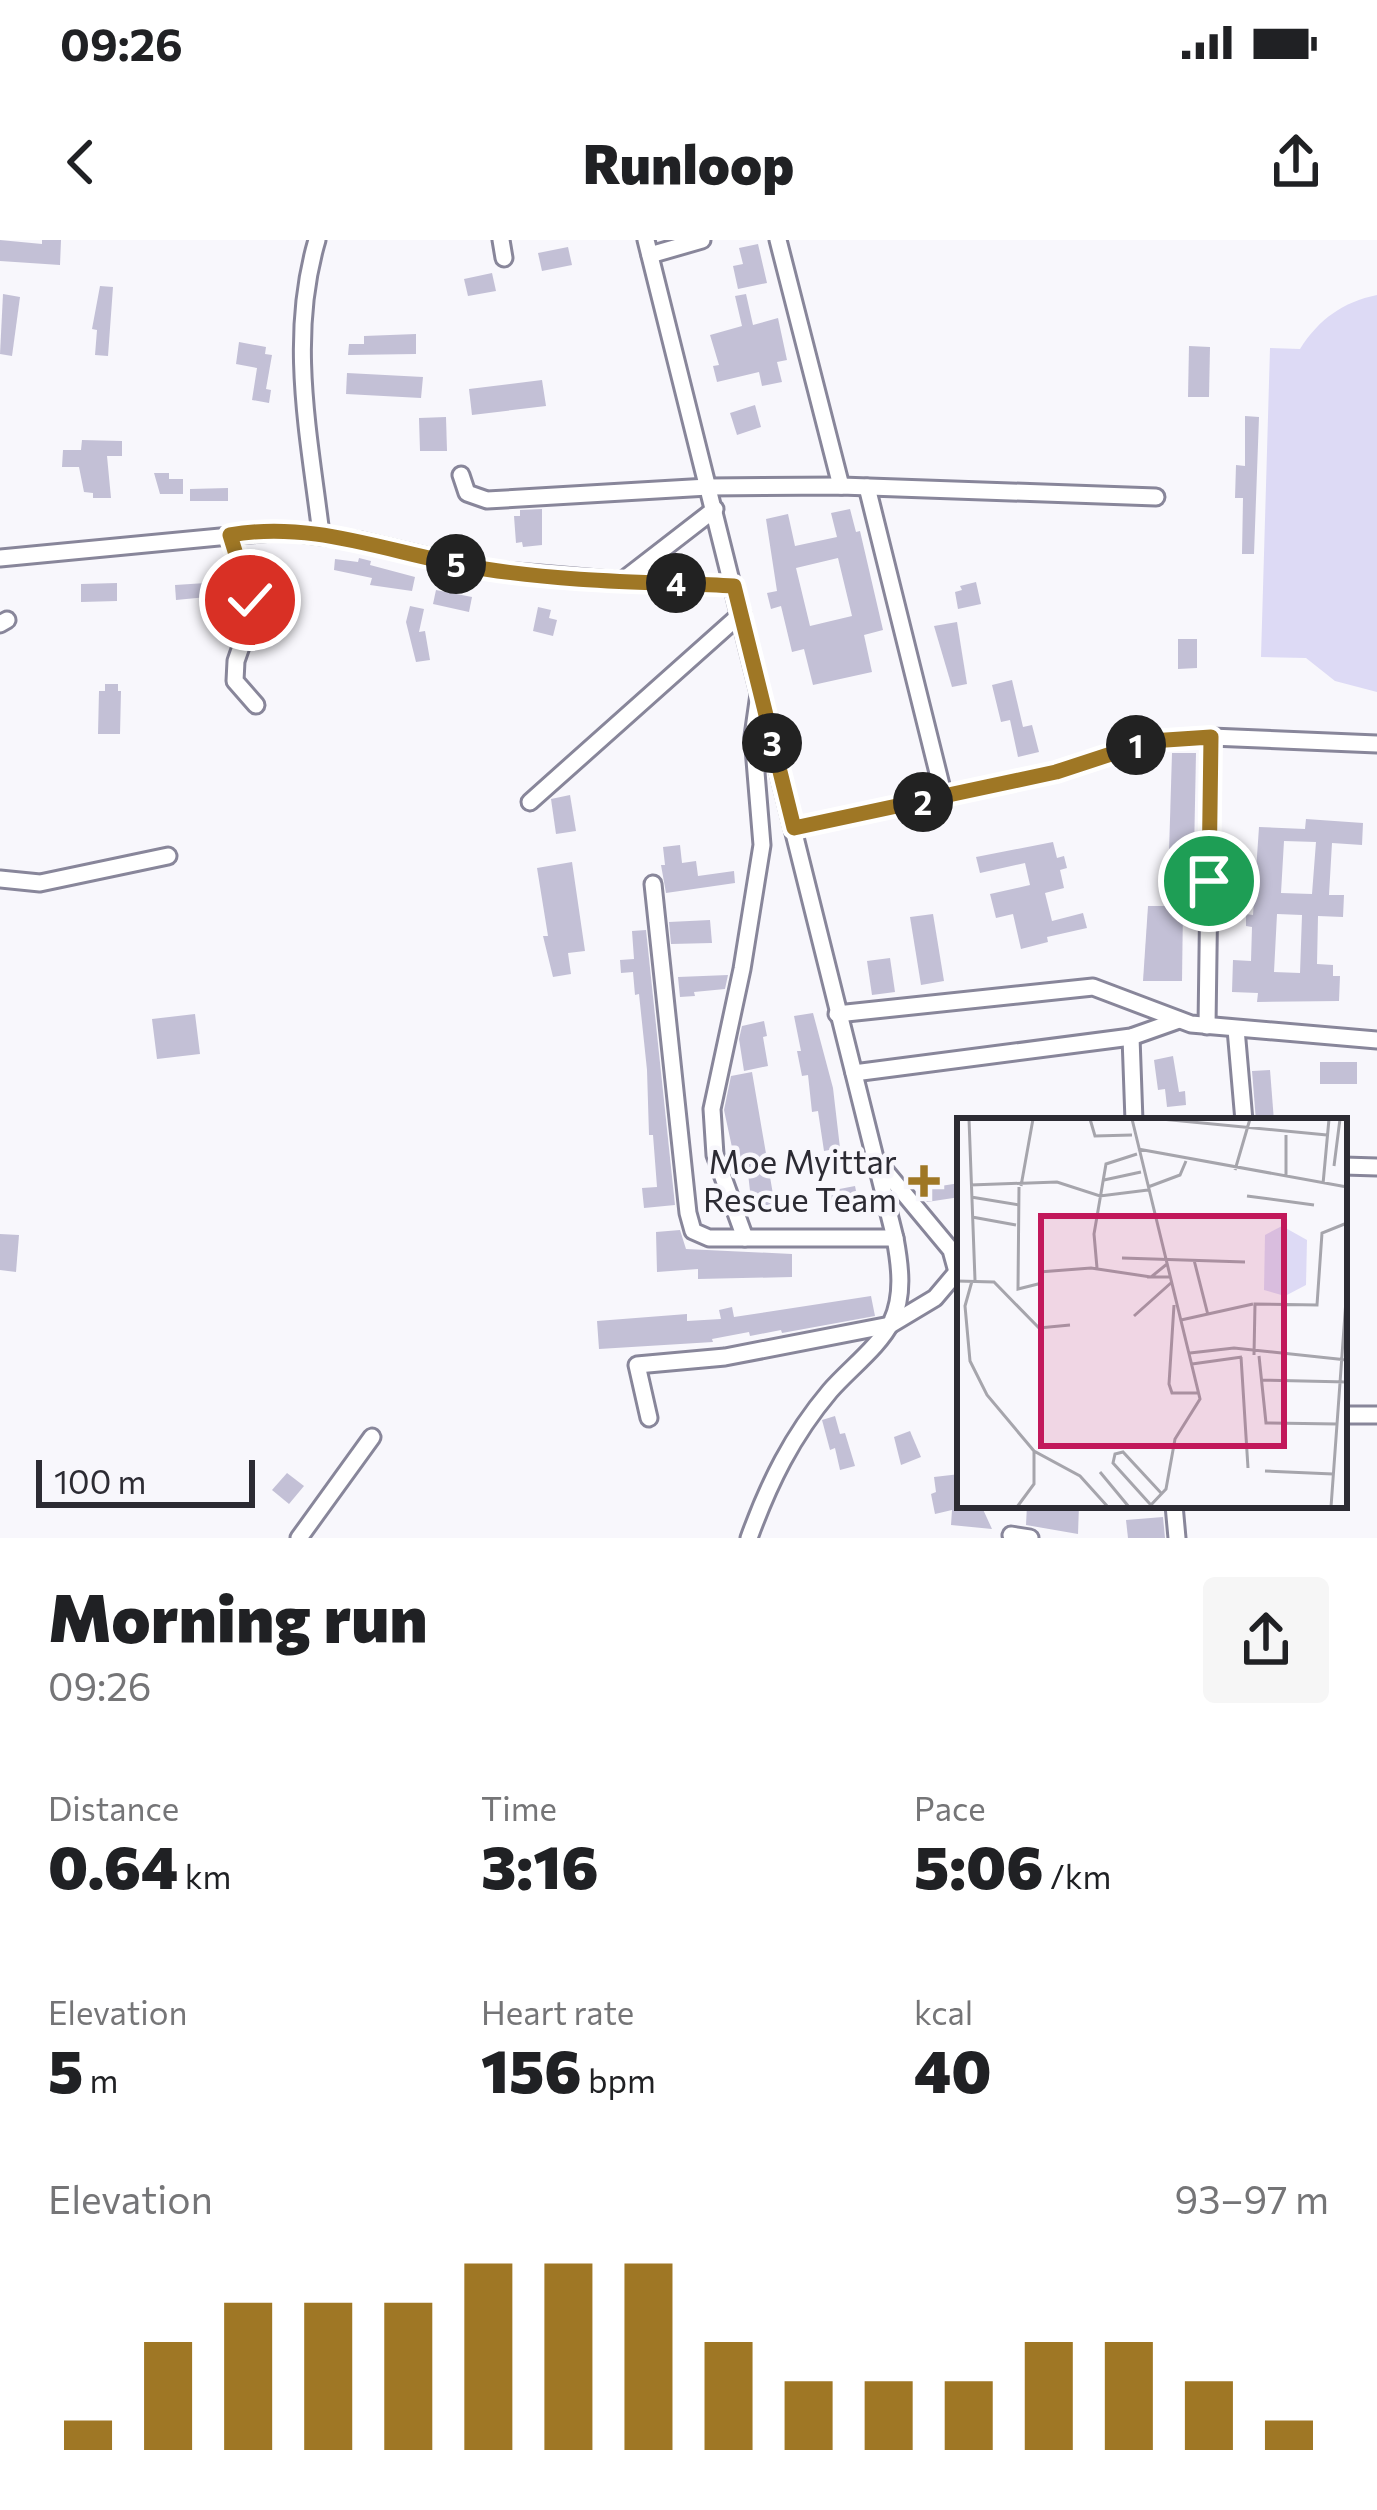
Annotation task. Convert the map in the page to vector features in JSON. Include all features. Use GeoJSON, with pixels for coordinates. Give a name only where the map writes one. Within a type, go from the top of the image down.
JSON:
{"type":"FeatureCollection","features":[{"type":"Feature","properties":{"kind":"street"},"geometry":{"type":"LineString","coordinates":[[316,240],[304,290],[299,342],[321,534]]}},
{"type":"Feature","properties":{"kind":"street"},"geometry":{"type":"LineString","coordinates":[[702,240],[648,247],[895,1238],[900,1274],[890,1325]]}},
{"type":"Feature","properties":{"kind":"street"},"geometry":{"type":"LineString","coordinates":[[778,240],[841,486]]}},
{"type":"Feature","properties":{"kind":"street"},"geometry":{"type":"LineString","coordinates":[[461,476],[467,493],[487,500],[708,487],[841,486],[1156,497]]}},
{"type":"Feature","properties":{"kind":"street"},"geometry":{"type":"LineString","coordinates":[[867,487],[944,797]]}},
{"type":"Feature","properties":{"kind":"street"},"geometry":{"type":"LineString","coordinates":[[622,581],[715,509]]}},
{"type":"Feature","properties":{"kind":"street"},"geometry":{"type":"LineString","coordinates":[[0,558],[264,531],[321,534],[480,569],[734,586]]}},
{"type":"Feature","properties":{"kind":"street"},"geometry":{"type":"LineString","coordinates":[[230,535],[253,615],[236,661],[235,681],[256,705]]}},
{"type":"Feature","properties":{"kind":"street"},"geometry":{"type":"LineString","coordinates":[[530,802],[742,613]]}},
{"type":"Feature","properties":{"kind":"street"},"geometry":{"type":"LineString","coordinates":[[745,1238],[715,1155],[712,1109],[762,845],[753,736],[760,691]]}},
{"type":"Feature","properties":{"kind":"street"},"geometry":{"type":"LineString","coordinates":[[1207,1026],[1211,737]]}},
{"type":"Feature","properties":{"kind":"street"},"geometry":{"type":"LineString","coordinates":[[794,828],[1056,772],[1151,741],[1211,737],[1377,744]]}},
{"type":"Feature","properties":{"kind":"street"},"geometry":{"type":"LineString","coordinates":[[0,879],[40,884],[168,856]]}},
{"type":"Feature","properties":{"kind":"street"},"geometry":{"type":"LineString","coordinates":[[652,884],[690,1225],[709,1238],[895,1238]]}},
{"type":"Feature","properties":{"kind":"street"},"geometry":{"type":"LineString","coordinates":[[837,1014],[1093,987],[1179,1021],[1207,1026],[1377,1040],[1377,1022]]}},
{"type":"Feature","properties":{"kind":"street"},"geometry":{"type":"LineString","coordinates":[[854,1073],[1131,1037],[1179,1021]]}},
{"type":"Feature","properties":{"kind":"street"},"geometry":{"type":"LineString","coordinates":[[1236,1029],[1244,1118]]}},
{"type":"Feature","properties":{"kind":"street"},"geometry":{"type":"LineString","coordinates":[[1131,1037],[1134,1118]]}},
{"type":"Feature","properties":{"kind":"street"},"geometry":{"type":"LineString","coordinates":[[876,1161],[956,1243]]}},
{"type":"Feature","properties":{"kind":"street"},"geometry":{"type":"LineString","coordinates":[[1347,1166],[1377,1167]]}},
{"type":"Feature","properties":{"kind":"street"},"geometry":{"type":"LineString","coordinates":[[749,1538],[777,1466],[829,1393],[890,1325],[935,1298],[957,1278]]}},
{"type":"Feature","properties":{"kind":"street"},"geometry":{"type":"LineString","coordinates":[[649,1418],[637,1365],[725,1357],[890,1325]]}},
{"type":"Feature","properties":{"kind":"street"},"geometry":{"type":"LineString","coordinates":[[299,1538],[372,1437]]}},
{"type":"Feature","properties":{"kind":"street"},"geometry":{"type":"LineString","coordinates":[[1174,1508],[1178,1538]]}},
{"type":"Feature","properties":{"kind":"street"},"geometry":{"type":"LineString","coordinates":[[1010,1535],[1030,1538]]}},
{"type":"Feature","properties":{"kind":"shaded area"},"geometry":{"type":"Polygon","coordinates":[[[1377,295],[1377,692],[1335,681],[1306,658],[1261,657],[1270,348],[1300,349],[1333,313],[1377,295]]]}},
{"type":"Feature","properties":{"kind":"building"},"geometry":{"type":"Polygon","coordinates":[[[0,240],[42,244],[42,240],[61,240],[60,265],[0,261],[0,240]]]}},
{"type":"Feature","properties":{"kind":"building"},"geometry":{"type":"Polygon","coordinates":[[[758,244],[767,283],[738,289],[733,266],[743,264],[739,248],[758,244]]]}},
{"type":"Feature","properties":{"kind":"building"},"geometry":{"type":"Polygon","coordinates":[[[568,247],[572,265],[542,271],[538,253],[568,247]]]}},
{"type":"Feature","properties":{"kind":"building"},"geometry":{"type":"Polygon","coordinates":[[[492,273],[496,291],[468,296],[464,279],[492,273]]]}},
{"type":"Feature","properties":{"kind":"building"},"geometry":{"type":"Polygon","coordinates":[[[100,286],[113,287],[108,356],[95,355],[97,330],[92,329],[100,286]]]}},
{"type":"Feature","properties":{"kind":"building"},"geometry":{"type":"Polygon","coordinates":[[[3,294],[20,297],[12,356],[0,354],[3,294]]]}},
{"type":"Feature","properties":{"kind":"building"},"geometry":{"type":"Polygon","coordinates":[[[746,294],[753,325],[778,318],[787,360],[777,362],[782,382],[762,386],[759,372],[717,382],[713,366],[719,365],[710,335],[742,326],[735,296],[746,294]]]}},
{"type":"Feature","properties":{"kind":"building"},"geometry":{"type":"Polygon","coordinates":[[[416,334],[416,354],[348,355],[349,344],[364,344],[364,336],[416,334]]]}},
{"type":"Feature","properties":{"kind":"building"},"geometry":{"type":"Polygon","coordinates":[[[239,342],[266,347],[265,354],[272,355],[266,389],[271,390],[269,403],[252,400],[257,368],[236,364],[239,342]]]}},
{"type":"Feature","properties":{"kind":"building"},"geometry":{"type":"Polygon","coordinates":[[[1189,346],[1210,347],[1209,397],[1188,397],[1189,346]]]}},
{"type":"Feature","properties":{"kind":"building"},"geometry":{"type":"Polygon","coordinates":[[[347,373],[423,377],[421,398],[346,394],[347,373]]]}},
{"type":"Feature","properties":{"kind":"building"},"geometry":{"type":"Polygon","coordinates":[[[542,380],[546,406],[472,415],[469,389],[542,380]]]}},
{"type":"Feature","properties":{"kind":"building"},"geometry":{"type":"Polygon","coordinates":[[[755,405],[761,427],[737,435],[730,413],[755,405]]]}},
{"type":"Feature","properties":{"kind":"building"},"geometry":{"type":"Polygon","coordinates":[[[1245,416],[1259,417],[1254,554],[1242,554],[1243,498],[1235,498],[1236,465],[1245,466],[1245,416]]]}},
{"type":"Feature","properties":{"kind":"building"},"geometry":{"type":"Polygon","coordinates":[[[446,417],[447,451],[420,451],[419,418],[446,417]]]}},
{"type":"Feature","properties":{"kind":"building"},"geometry":{"type":"Polygon","coordinates":[[[82,440],[122,441],[122,456],[107,456],[111,498],[93,498],[93,493],[84,492],[79,467],[62,467],[63,450],[81,450],[82,440]]]}},
{"type":"Feature","properties":{"kind":"building"},"geometry":{"type":"Polygon","coordinates":[[[154,473],[183,479],[183,494],[160,494],[154,473]]]}},
{"type":"Feature","properties":{"kind":"building"},"geometry":{"type":"Polygon","coordinates":[[[228,488],[228,501],[190,501],[190,489],[228,488]]]}},
{"type":"Feature","properties":{"kind":"building"},"geometry":{"type":"Polygon","coordinates":[[[542,509],[542,545],[516,543],[514,516],[520,516],[520,510],[542,509]]]}},
{"type":"Feature","properties":{"kind":"building"},"geometry":{"type":"Polygon","coordinates":[[[850,509],[856,532],[860,531],[883,630],[864,635],[872,672],[813,685],[804,649],[792,652],[781,606],[771,609],[767,593],[777,591],[766,519],[788,514],[795,546],[837,537],[831,513],[850,509]],[[838,558],[796,568],[810,626],[852,616],[838,558]]]}},
{"type":"Feature","properties":{"kind":"building"},"geometry":{"type":"Polygon","coordinates":[[[359,558],[415,577],[412,591],[370,585],[372,578],[334,570],[335,559],[358,562],[359,558]]]}},
{"type":"Feature","properties":{"kind":"building"},"geometry":{"type":"Polygon","coordinates":[[[976,582],[981,604],[958,609],[955,592],[976,582]]]}},
{"type":"Feature","properties":{"kind":"building"},"geometry":{"type":"Polygon","coordinates":[[[117,583],[117,601],[81,602],[81,584],[117,583]]]}},
{"type":"Feature","properties":{"kind":"building"},"geometry":{"type":"Polygon","coordinates":[[[206,583],[207,597],[176,600],[175,585],[206,583]]]}},
{"type":"Feature","properties":{"kind":"building"},"geometry":{"type":"Polygon","coordinates":[[[436,590],[472,597],[469,612],[433,604],[436,590]]]}},
{"type":"Feature","properties":{"kind":"building"},"geometry":{"type":"Polygon","coordinates":[[[410,606],[424,609],[419,632],[425,631],[430,660],[416,662],[406,622],[410,606]]]}},
{"type":"Feature","properties":{"kind":"building"},"geometry":{"type":"Polygon","coordinates":[[[538,607],[551,610],[549,618],[557,620],[553,636],[533,631],[538,607]]]}},
{"type":"Feature","properties":{"kind":"building"},"geometry":{"type":"Polygon","coordinates":[[[957,622],[967,684],[952,687],[934,626],[957,622]]]}},
{"type":"Feature","properties":{"kind":"building"},"geometry":{"type":"Polygon","coordinates":[[[1178,639],[1197,639],[1197,668],[1178,669],[1178,639]]]}},
{"type":"Feature","properties":{"kind":"building"},"geometry":{"type":"Polygon","coordinates":[[[1012,680],[1023,727],[1032,725],[1039,752],[1018,757],[1010,720],[1001,722],[992,685],[1012,680]]]}},
{"type":"Feature","properties":{"kind":"building"},"geometry":{"type":"Polygon","coordinates":[[[105,684],[118,684],[121,691],[120,734],[98,734],[99,691],[105,691],[105,684]]]}},
{"type":"Feature","properties":{"kind":"building"},"geometry":{"type":"Polygon","coordinates":[[[1172,753],[1196,753],[1194,853],[1169,853],[1172,753]]]}},
{"type":"Feature","properties":{"kind":"building"},"geometry":{"type":"Polygon","coordinates":[[[570,795],[576,831],[556,834],[551,799],[570,795]]]}},
{"type":"Feature","properties":{"kind":"building"},"geometry":{"type":"Polygon","coordinates":[[[1306,819],[1363,823],[1362,845],[1332,843],[1329,895],[1344,895],[1343,917],[1318,916],[1317,964],[1333,965],[1333,976],[1340,976],[1339,1001],[1257,1002],[1258,993],[1232,992],[1233,960],[1251,961],[1252,927],[1246,926],[1246,914],[1253,915],[1259,827],[1305,829],[1306,819]],[[1284,841],[1281,893],[1312,894],[1316,842],[1284,841]],[[1277,914],[1274,972],[1300,973],[1302,915],[1277,914]]]}},
{"type":"Feature","properties":{"kind":"building"},"geometry":{"type":"Polygon","coordinates":[[[1053,842],[1057,858],[1064,856],[1067,868],[1060,870],[1064,888],[1045,893],[1052,921],[1083,913],[1087,928],[1021,949],[1013,914],[996,918],[990,894],[1030,885],[1025,863],[980,873],[976,857],[1053,842]]]}},
{"type":"Feature","properties":{"kind":"building"},"geometry":{"type":"Polygon","coordinates":[[[680,845],[682,863],[696,861],[698,876],[734,871],[735,883],[666,893],[663,847],[680,845]]]}},
{"type":"Feature","properties":{"kind":"building"},"geometry":{"type":"Polygon","coordinates":[[[572,862],[585,951],[568,953],[571,974],[553,977],[543,936],[548,936],[537,868],[572,862]]]}},
{"type":"Feature","properties":{"kind":"building"},"geometry":{"type":"Polygon","coordinates":[[[1148,906],[1183,906],[1182,981],[1143,981],[1148,906]]]}},
{"type":"Feature","properties":{"kind":"building"},"geometry":{"type":"Polygon","coordinates":[[[933,914],[944,981],[921,985],[910,917],[933,914]]]}},
{"type":"Feature","properties":{"kind":"building"},"geometry":{"type":"Polygon","coordinates":[[[710,920],[712,943],[671,944],[669,922],[710,920]]]}},
{"type":"Feature","properties":{"kind":"building"},"geometry":{"type":"Polygon","coordinates":[[[646,930],[675,1205],[644,1208],[642,1188],[657,1187],[647,1070],[639,994],[635,995],[633,972],[621,973],[620,960],[634,959],[632,931],[646,930]]]}},
{"type":"Feature","properties":{"kind":"building"},"geometry":{"type":"Polygon","coordinates":[[[890,958],[895,992],[872,995],[867,961],[890,958]]]}},
{"type":"Feature","properties":{"kind":"building"},"geometry":{"type":"Polygon","coordinates":[[[728,975],[725,989],[680,997],[678,977],[728,975]]]}},
{"type":"Feature","properties":{"kind":"building"},"geometry":{"type":"Polygon","coordinates":[[[813,1013],[833,1088],[840,1148],[824,1151],[818,1111],[812,1112],[808,1075],[802,1076],[794,1016],[813,1013]]]}},
{"type":"Feature","properties":{"kind":"building"},"geometry":{"type":"Polygon","coordinates":[[[195,1014],[200,1054],[157,1059],[152,1019],[195,1014]]]}},
{"type":"Feature","properties":{"kind":"building"},"geometry":{"type":"Polygon","coordinates":[[[764,1021],[768,1066],[744,1071],[742,1026],[764,1021]]]}},
{"type":"Feature","properties":{"kind":"building"},"geometry":{"type":"Polygon","coordinates":[[[1173,1056],[1186,1105],[1167,1107],[1165,1089],[1158,1090],[1154,1060],[1173,1056]]]}},
{"type":"Feature","properties":{"kind":"building"},"geometry":{"type":"Polygon","coordinates":[[[1320,1062],[1357,1062],[1357,1084],[1320,1084],[1320,1062]]]}},
{"type":"Feature","properties":{"kind":"building"},"geometry":{"type":"Polygon","coordinates":[[[1270,1070],[1274,1118],[1256,1118],[1252,1071],[1270,1070]]]}},
{"type":"Feature","properties":{"kind":"building"},"geometry":{"type":"Polygon","coordinates":[[[752,1072],[775,1206],[752,1209],[747,1164],[736,1166],[724,1110],[731,1076],[752,1072]]]}},
{"type":"Feature","properties":{"kind":"building"},"geometry":{"type":"Polygon","coordinates":[[[957,1183],[957,1197],[927,1202],[921,1189],[957,1183]]]}},
{"type":"Feature","properties":{"kind":"building"},"geometry":{"type":"Polygon","coordinates":[[[855,1186],[859,1205],[833,1211],[829,1191],[855,1186]]]}},
{"type":"Feature","properties":{"kind":"building"},"geometry":{"type":"Polygon","coordinates":[[[680,1230],[686,1249],[792,1254],[792,1277],[698,1279],[698,1269],[657,1272],[656,1232],[680,1230]]]}},
{"type":"Feature","properties":{"kind":"building"},"geometry":{"type":"Polygon","coordinates":[[[0,1234],[19,1235],[16,1272],[0,1270],[0,1234]]]}},
{"type":"Feature","properties":{"kind":"building"},"geometry":{"type":"Polygon","coordinates":[[[871,1296],[875,1316],[782,1333],[750,1336],[749,1332],[713,1342],[599,1349],[597,1321],[687,1314],[687,1321],[721,1319],[719,1310],[732,1307],[734,1317],[871,1296]]]}},
{"type":"Feature","properties":{"kind":"building"},"geometry":{"type":"Polygon","coordinates":[[[835,1416],[855,1466],[840,1470],[822,1420],[835,1416]]]}},
{"type":"Feature","properties":{"kind":"building"},"geometry":{"type":"Polygon","coordinates":[[[910,1431],[921,1457],[901,1465],[894,1437],[910,1431]]]}},
{"type":"Feature","properties":{"kind":"building"},"geometry":{"type":"Polygon","coordinates":[[[287,1473],[304,1486],[289,1504],[272,1490],[287,1473]]]}},
{"type":"Feature","properties":{"kind":"building"},"geometry":{"type":"Polygon","coordinates":[[[957,1474],[957,1508],[982,1508],[992,1529],[951,1525],[952,1510],[935,1514],[934,1477],[957,1474]]]}},
{"type":"Feature","properties":{"kind":"building"},"geometry":{"type":"Polygon","coordinates":[[[1027,1508],[1079,1508],[1078,1534],[1026,1525],[1027,1508]]]}},
{"type":"Feature","properties":{"kind":"building"},"geometry":{"type":"Polygon","coordinates":[[[1163,1517],[1165,1538],[1128,1538],[1126,1520],[1163,1517]]]}},
{"type":"Feature","properties":{"kind":"place","name":"Moe Myittar Rescue Team"},"geometry":{"type":"Point","coordinates":[924,1181]}},
{"type":"Feature","properties":{"kind":"route"},"geometry":{"type":"LineString","coordinates":[[250,600],[230,535],[264,531],[321,534],[417,557],[542,577],[734,586],[794,828],[1056,772],[1151,741],[1211,737],[1209,881]]}}]}
